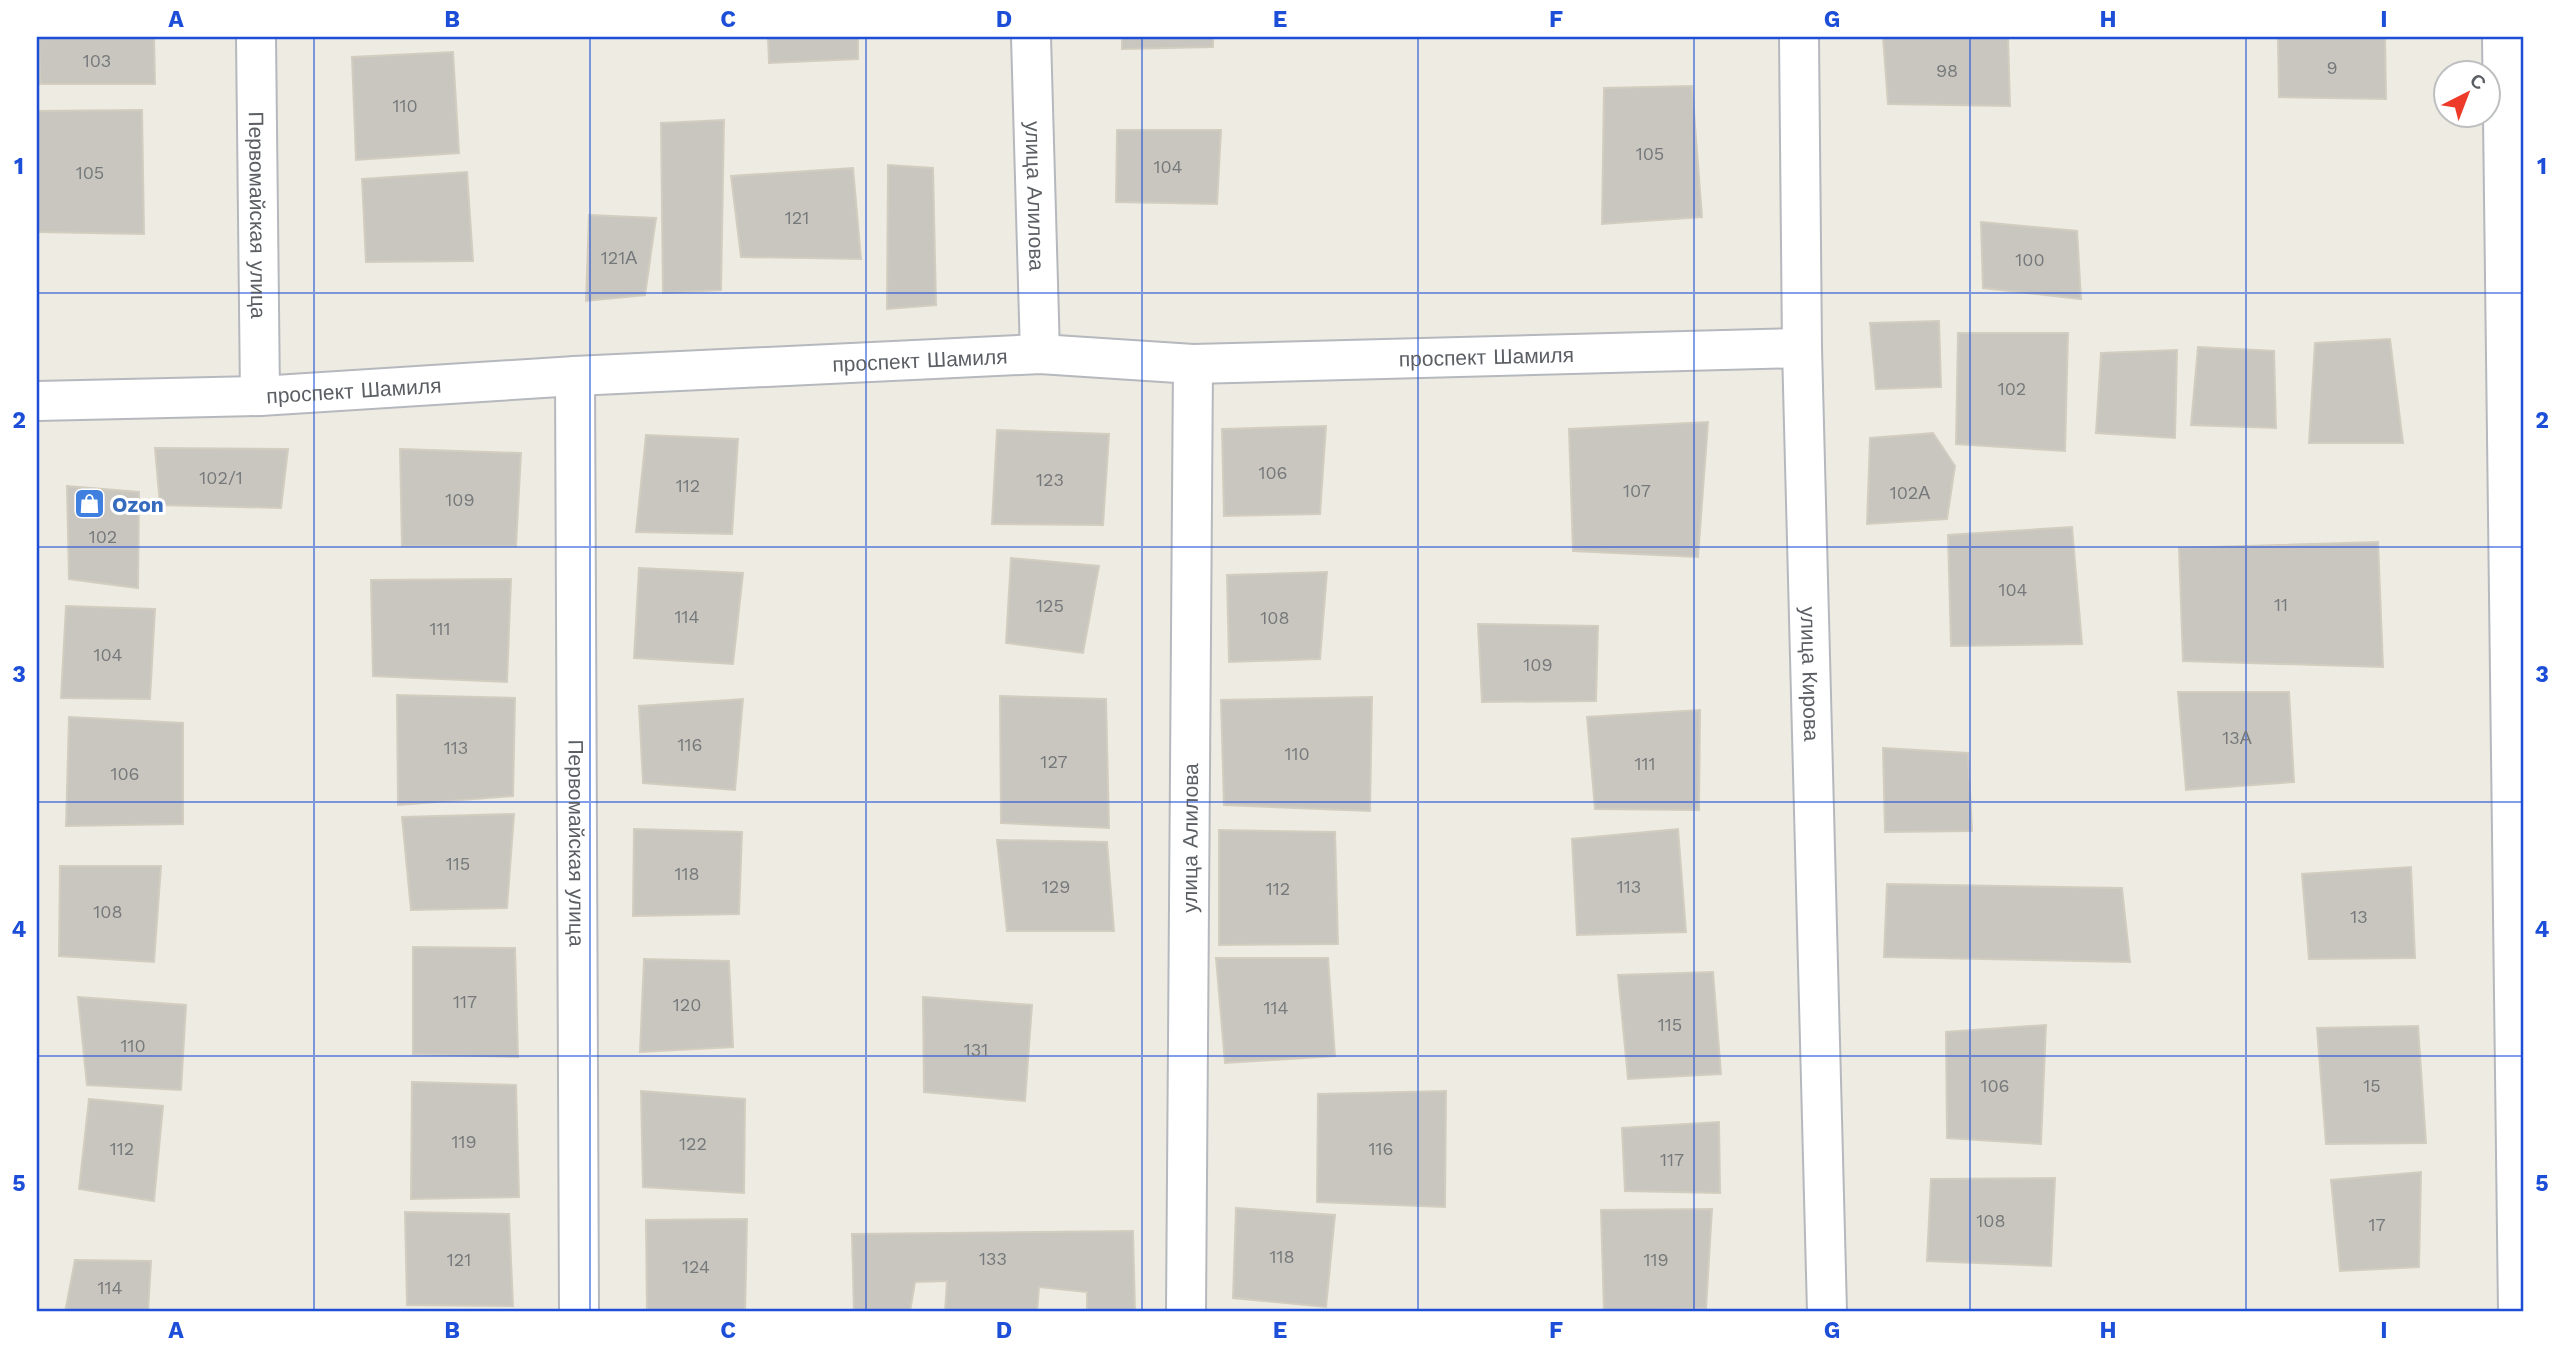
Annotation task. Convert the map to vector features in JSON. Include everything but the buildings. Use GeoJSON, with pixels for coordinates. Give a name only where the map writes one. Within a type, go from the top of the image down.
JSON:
{"type":"FeatureCollection","features":[{"type":"Feature","properties":{"kind":"street","name":"Первомайская улица"},"geometry":{"type":"LineString","coordinates":[[256,37],[260,396]]}},
{"type":"Feature","properties":{"kind":"street","name":"улица Алилова"},"geometry":{"type":"LineString","coordinates":[[1031,37],[1040,354]]}},
{"type":"Feature","properties":{"kind":"street","name":"улица Кирова"},"geometry":{"type":"LineString","coordinates":[[1798,37],[1802,348],[1827,1312]]}},
{"type":"Feature","properties":{"kind":"street"},"geometry":{"type":"LineString","coordinates":[[2502,37],[2518,1312]]}},
{"type":"Feature","properties":{"kind":"street","name":"проспект Шамиля"},"geometry":{"type":"LineString","coordinates":[[37,401],[260,396],[575,376],[1040,354],[1193,364],[1802,348]]}},
{"type":"Feature","properties":{"kind":"street","name":"улица Алилова"},"geometry":{"type":"LineString","coordinates":[[1186,1312],[1193,364]]}},
{"type":"Feature","properties":{"kind":"street","name":"Первомайская улица"},"geometry":{"type":"LineString","coordinates":[[575,376],[579,1312]]}},
{"type":"Feature","properties":{"kind":"place","name":"Ozon"},"geometry":{"type":"Point","coordinates":[89,504]}}]}
